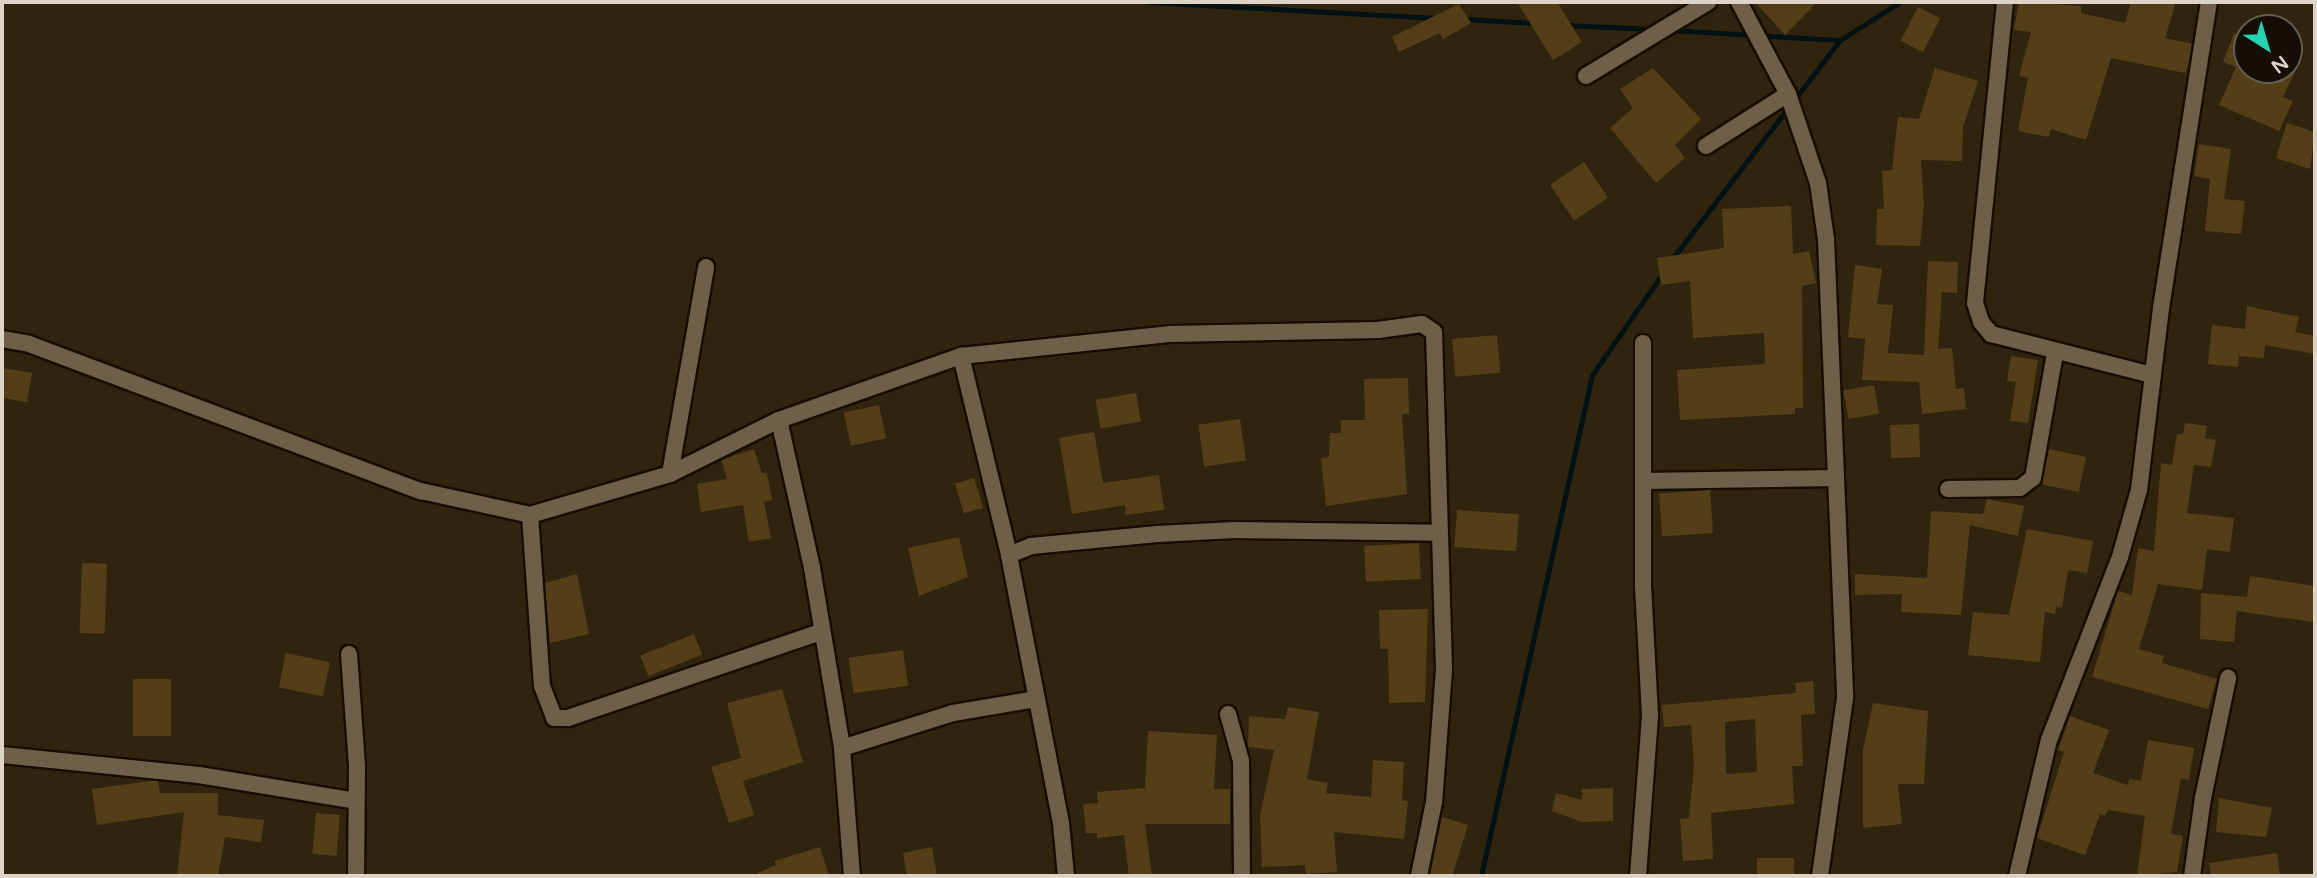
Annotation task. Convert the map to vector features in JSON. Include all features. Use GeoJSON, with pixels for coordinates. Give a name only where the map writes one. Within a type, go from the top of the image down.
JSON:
{"type":"FeatureCollection","features":[{"type":"Feature","properties":{"kind":"street"},"geometry":{"type":"LineString","coordinates":[[1586,76],[1708,2]]}},
{"type":"Feature","properties":{"kind":"street"},"geometry":{"type":"LineString","coordinates":[[1739,2],[1788,94],[1818,183],[1826,239],[1845,698],[1820,876]]}},
{"type":"Feature","properties":{"kind":"street"},"geometry":{"type":"LineString","coordinates":[[2005,2],[1975,303],[1981,322],[1991,334],[2055,353],[2152,375]]}},
{"type":"Feature","properties":{"kind":"street"},"geometry":{"type":"LineString","coordinates":[[2017,876],[2040,793],[2049,740],[2120,557],[2139,490],[2152,375],[2210,2]]}},
{"type":"Feature","properties":{"kind":"street"},"geometry":{"type":"LineString","coordinates":[[1706,146],[1788,94]]}},
{"type":"Feature","properties":{"kind":"street"},"geometry":{"type":"LineString","coordinates":[[670,474],[706,267]]}},
{"type":"Feature","properties":{"kind":"street"},"geometry":{"type":"LineString","coordinates":[[2,339],[29,344],[421,491],[530,515],[670,474],[779,419],[961,356],[1169,334],[1378,330],[1422,324],[1434,332],[1444,670],[1434,803],[1419,876]]}},
{"type":"Feature","properties":{"kind":"street"},"geometry":{"type":"LineString","coordinates":[[1638,876],[1650,715],[1643,481],[1643,343]]}},
{"type":"Feature","properties":{"kind":"street"},"geometry":{"type":"LineString","coordinates":[[1948,489],[2020,488],[2033,478],[2055,353]]}},
{"type":"Feature","properties":{"kind":"street"},"geometry":{"type":"LineString","coordinates":[[961,356],[1009,555],[1061,823],[1066,876]]}},
{"type":"Feature","properties":{"kind":"street"},"geometry":{"type":"LineString","coordinates":[[779,419],[812,568],[842,748],[852,876]]}},
{"type":"Feature","properties":{"kind":"street"},"geometry":{"type":"LineString","coordinates":[[1643,481],[1836,478]]}},
{"type":"Feature","properties":{"kind":"street"},"geometry":{"type":"LineString","coordinates":[[530,515],[542,686],[554,718],[568,718],[821,632]]}},
{"type":"Feature","properties":{"kind":"street"},"geometry":{"type":"LineString","coordinates":[[1009,555],[1056,543],[1236,530],[1440,533]]}},
{"type":"Feature","properties":{"kind":"street"},"geometry":{"type":"LineString","coordinates":[[349,654],[356,802],[356,876]]}},
{"type":"Feature","properties":{"kind":"street"},"geometry":{"type":"LineString","coordinates":[[2192,876],[2228,678]]}},
{"type":"Feature","properties":{"kind":"street"},"geometry":{"type":"LineString","coordinates":[[842,748],[953,713],[1037,699]]}},
{"type":"Feature","properties":{"kind":"street"},"geometry":{"type":"LineString","coordinates":[[1227,713],[1241,761],[1242,876]]}},
{"type":"Feature","properties":{"kind":"street"},"geometry":{"type":"LineString","coordinates":[[2,755],[199,775],[356,802]]}},
{"type":"Feature","properties":{"kind":"building"},"geometry":{"type":"Polygon","coordinates":[[[1517,2],[1557,2],[1582,42],[1553,60],[1517,2]]]}},
{"type":"Feature","properties":{"kind":"building"},"geometry":{"type":"Polygon","coordinates":[[[1755,2],[1817,2],[1785,35],[1755,2]]]}},
{"type":"Feature","properties":{"kind":"building"},"geometry":{"type":"Polygon","coordinates":[[[2019,2],[2081,6],[2081,13],[2125,23],[2131,2],[2176,2],[2165,38],[2192,44],[2188,66],[2185,73],[2111,58],[2086,140],[2051,129],[2049,137],[2018,131],[2028,78],[2019,76],[2031,32],[2014,30],[2019,2]]]}},
{"type":"Feature","properties":{"kind":"building"},"geometry":{"type":"Polygon","coordinates":[[[1459,4],[1471,23],[1443,39],[1440,33],[1399,52],[1392,37],[1459,4]]]}},
{"type":"Feature","properties":{"kind":"building"},"geometry":{"type":"Polygon","coordinates":[[[1918,7],[1940,18],[1923,52],[1901,41],[1918,7]]]}},
{"type":"Feature","properties":{"kind":"building"},"geometry":{"type":"Polygon","coordinates":[[[2233,36],[2233,66],[2223,62],[2233,36]]]}},
{"type":"Feature","properties":{"kind":"building"},"geometry":{"type":"Polygon","coordinates":[[[1653,68],[1701,119],[1675,145],[1685,158],[1656,183],[1610,128],[1633,108],[1620,89],[1653,68]]]}},
{"type":"Feature","properties":{"kind":"building"},"geometry":{"type":"Polygon","coordinates":[[[1935,68],[1978,81],[1963,127],[1962,161],[1921,160],[1924,205],[1920,246],[1876,245],[1877,209],[1884,209],[1882,171],[1892,170],[1898,117],[1919,119],[1935,68]]]}},
{"type":"Feature","properties":{"kind":"building"},"geometry":{"type":"Polygon","coordinates":[[[2233,74],[2233,84],[2289,84],[2283,97],[2293,101],[2279,131],[2219,105],[2233,74]]]}},
{"type":"Feature","properties":{"kind":"building"},"geometry":{"type":"Polygon","coordinates":[[[2287,123],[2315,132],[2310,169],[2276,158],[2287,123]]]}},
{"type":"Feature","properties":{"kind":"building"},"geometry":{"type":"Polygon","coordinates":[[[2199,144],[2231,149],[2224,199],[2245,201],[2241,234],[2205,231],[2210,179],[2194,176],[2199,144]]]}},
{"type":"Feature","properties":{"kind":"building"},"geometry":{"type":"Polygon","coordinates":[[[1584,162],[1608,198],[1574,221],[1550,185],[1584,162]]]}},
{"type":"Feature","properties":{"kind":"building"},"geometry":{"type":"Polygon","coordinates":[[[1791,206],[1793,254],[1809,251],[1816,283],[1802,286],[1803,408],[1795,408],[1795,414],[1680,420],[1677,370],[1765,364],[1764,333],[1693,338],[1690,281],[1661,285],[1657,258],[1724,248],[1722,209],[1791,206]]]}},
{"type":"Feature","properties":{"kind":"building"},"geometry":{"type":"Polygon","coordinates":[[[1928,261],[1958,262],[1957,293],[1942,292],[1938,349],[1952,348],[1956,389],[1964,388],[1966,409],[1922,414],[1919,382],[1862,380],[1865,339],[1848,337],[1855,265],[1882,269],[1877,304],[1893,305],[1888,353],[1924,355],[1928,261]]]}},
{"type":"Feature","properties":{"kind":"building"},"geometry":{"type":"Polygon","coordinates":[[[2247,306],[2299,317],[2295,332],[2315,336],[2315,354],[2265,345],[2264,358],[2239,356],[2238,367],[2208,364],[2212,325],[2245,329],[2247,306]]]}},
{"type":"Feature","properties":{"kind":"building"},"geometry":{"type":"Polygon","coordinates":[[[1497,335],[1500,373],[1455,377],[1452,339],[1497,335]]]}},
{"type":"Feature","properties":{"kind":"building"},"geometry":{"type":"Polygon","coordinates":[[[2011,356],[2038,360],[2028,423],[2010,421],[2016,382],[2007,381],[2011,356]]]}},
{"type":"Feature","properties":{"kind":"building"},"geometry":{"type":"Polygon","coordinates":[[[2,368],[32,373],[27,402],[2,398],[2,368]]]}},
{"type":"Feature","properties":{"kind":"building"},"geometry":{"type":"Polygon","coordinates":[[[1408,378],[1409,414],[1402,414],[1407,494],[1326,506],[1321,458],[1329,457],[1330,433],[1341,433],[1341,420],[1365,420],[1364,379],[1408,378]]]}},
{"type":"Feature","properties":{"kind":"building"},"geometry":{"type":"Polygon","coordinates":[[[1874,385],[1879,414],[1849,419],[1843,390],[1874,385]]]}},
{"type":"Feature","properties":{"kind":"building"},"geometry":{"type":"Polygon","coordinates":[[[1136,393],[1141,422],[1101,429],[1096,400],[1136,393]]]}},
{"type":"Feature","properties":{"kind":"building"},"geometry":{"type":"Polygon","coordinates":[[[879,405],[886,438],[851,446],[844,412],[879,405]]]}},
{"type":"Feature","properties":{"kind":"building"},"geometry":{"type":"Polygon","coordinates":[[[1240,419],[1246,461],[1204,466],[1198,425],[1240,419]]]}},
{"type":"Feature","properties":{"kind":"building"},"geometry":{"type":"Polygon","coordinates":[[[2185,423],[2207,426],[2205,438],[2216,440],[2211,467],[2194,465],[2187,513],[2234,518],[2230,552],[2207,549],[2202,590],[2158,584],[2139,649],[2164,656],[2162,663],[2217,679],[2208,709],[2092,677],[2118,591],[2132,595],[2138,548],[2154,551],[2161,463],[2172,465],[2177,434],[2183,434],[2185,423]]]}},
{"type":"Feature","properties":{"kind":"building"},"geometry":{"type":"Polygon","coordinates":[[[1919,424],[1920,457],[1891,458],[1890,425],[1919,424]]]}},
{"type":"Feature","properties":{"kind":"building"},"geometry":{"type":"Polygon","coordinates":[[[1094,432],[1103,483],[1159,475],[1164,510],[1126,515],[1125,505],[1072,514],[1059,438],[1094,432]]]}},
{"type":"Feature","properties":{"kind":"building"},"geometry":{"type":"Polygon","coordinates":[[[754,449],[762,473],[767,473],[772,500],[764,502],[771,538],[749,542],[743,505],[701,512],[697,484],[727,479],[721,460],[754,449]]]}},
{"type":"Feature","properties":{"kind":"building"},"geometry":{"type":"Polygon","coordinates":[[[2049,449],[2086,457],[2079,492],[2042,484],[2049,449]]]}},
{"type":"Feature","properties":{"kind":"building"},"geometry":{"type":"Polygon","coordinates":[[[974,478],[983,508],[964,513],[955,484],[974,478]]]}},
{"type":"Feature","properties":{"kind":"building"},"geometry":{"type":"Polygon","coordinates":[[[1710,490],[1713,533],[1662,536],[1659,494],[1710,490]]]}},
{"type":"Feature","properties":{"kind":"building"},"geometry":{"type":"Polygon","coordinates":[[[1987,499],[2024,506],[2018,536],[1970,525],[1961,615],[1901,612],[1902,594],[1855,595],[1855,574],[1927,578],[1931,511],[1983,514],[1987,499]]]}},
{"type":"Feature","properties":{"kind":"building"},"geometry":{"type":"Polygon","coordinates":[[[1457,510],[1519,514],[1516,551],[1454,547],[1457,510]]]}},
{"type":"Feature","properties":{"kind":"building"},"geometry":{"type":"Polygon","coordinates":[[[2027,529],[2093,541],[2087,573],[2068,570],[2062,608],[2056,607],[2055,614],[2045,612],[2040,662],[1968,655],[1973,612],[2009,615],[2027,529]]]}},
{"type":"Feature","properties":{"kind":"building"},"geometry":{"type":"Polygon","coordinates":[[[959,537],[968,577],[919,596],[908,548],[959,537]]]}},
{"type":"Feature","properties":{"kind":"building"},"geometry":{"type":"Polygon","coordinates":[[[1419,543],[1421,579],[1366,582],[1364,546],[1419,543]]]}},
{"type":"Feature","properties":{"kind":"building"},"geometry":{"type":"Polygon","coordinates":[[[82,563],[107,564],[105,634],[80,633],[82,563]]]}},
{"type":"Feature","properties":{"kind":"building"},"geometry":{"type":"Polygon","coordinates":[[[577,574],[589,634],[550,643],[545,583],[577,574]]]}},
{"type":"Feature","properties":{"kind":"building"},"geometry":{"type":"Polygon","coordinates":[[[2250,576],[2315,586],[2313,622],[2237,611],[2234,642],[2200,639],[2201,593],[2247,597],[2250,576]]]}},
{"type":"Feature","properties":{"kind":"building"},"geometry":{"type":"Polygon","coordinates":[[[1428,609],[1425,702],[1389,703],[1388,649],[1380,649],[1379,610],[1428,609]]]}},
{"type":"Feature","properties":{"kind":"building"},"geometry":{"type":"Polygon","coordinates":[[[694,634],[702,654],[648,676],[640,656],[694,634]]]}},
{"type":"Feature","properties":{"kind":"building"},"geometry":{"type":"Polygon","coordinates":[[[903,650],[908,686],[854,693],[849,658],[903,650]]]}},
{"type":"Feature","properties":{"kind":"building"},"geometry":{"type":"Polygon","coordinates":[[[286,653],[330,662],[323,697],[279,687],[286,653]]]}},
{"type":"Feature","properties":{"kind":"building"},"geometry":{"type":"Polygon","coordinates":[[[133,679],[171,679],[171,736],[133,736],[133,679]]]}},
{"type":"Feature","properties":{"kind":"building"},"geometry":{"type":"Polygon","coordinates":[[[1813,681],[1815,714],[1801,715],[1803,766],[1792,766],[1794,804],[1711,813],[1713,859],[1683,861],[1680,819],[1689,818],[1694,765],[1691,725],[1664,727],[1662,705],[1796,693],[1795,683],[1813,681]],[[1755,719],[1725,722],[1726,774],[1757,772],[1755,719]]]}},
{"type":"Feature","properties":{"kind":"building"},"geometry":{"type":"Polygon","coordinates":[[[782,689],[803,762],[743,781],[754,815],[729,823],[711,767],[741,758],[727,703],[782,689]]]}},
{"type":"Feature","properties":{"kind":"building"},"geometry":{"type":"Polygon","coordinates":[[[1873,703],[1928,711],[1924,784],[1898,784],[1902,824],[1863,828],[1863,750],[1873,703]]]}},
{"type":"Feature","properties":{"kind":"building"},"geometry":{"type":"Polygon","coordinates":[[[1288,707],[1319,712],[1307,779],[1328,783],[1326,793],[1371,797],[1373,760],[1404,762],[1402,800],[1408,801],[1404,839],[1334,832],[1337,872],[1306,874],[1305,865],[1262,867],[1260,815],[1274,750],[1248,747],[1249,716],[1285,719],[1288,707]]]}},
{"type":"Feature","properties":{"kind":"building"},"geometry":{"type":"Polygon","coordinates":[[[2070,716],[2109,730],[2093,773],[2128,785],[2129,779],[2141,781],[2148,740],[2194,748],[2189,780],[2181,778],[2171,834],[2183,836],[2177,872],[2137,876],[2145,816],[2108,810],[2105,816],[2100,814],[2085,855],[2037,838],[2064,752],[2058,750],[2070,716]]]}},
{"type":"Feature","properties":{"kind":"building"},"geometry":{"type":"Polygon","coordinates":[[[1148,731],[1217,735],[1214,789],[1230,789],[1230,824],[1145,824],[1152,876],[1129,876],[1124,835],[1097,838],[1097,833],[1086,833],[1083,804],[1098,803],[1097,792],[1145,788],[1148,731]]]}},
{"type":"Feature","properties":{"kind":"building"},"geometry":{"type":"Polygon","coordinates":[[[158,781],[160,793],[218,793],[218,815],[264,820],[261,842],[225,837],[218,876],[177,876],[184,812],[97,825],[92,789],[158,781]]]}},
{"type":"Feature","properties":{"kind":"building"},"geometry":{"type":"Polygon","coordinates":[[[1613,788],[1613,821],[1582,822],[1552,811],[1556,793],[1582,800],[1582,789],[1613,788]]]}},
{"type":"Feature","properties":{"kind":"building"},"geometry":{"type":"Polygon","coordinates":[[[2219,798],[2272,808],[2266,837],[2216,832],[2219,798]]]}},
{"type":"Feature","properties":{"kind":"building"},"geometry":{"type":"Polygon","coordinates":[[[316,813],[340,815],[336,856],[312,854],[316,813]]]}},
{"type":"Feature","properties":{"kind":"building"},"geometry":{"type":"Polygon","coordinates":[[[1442,817],[1468,825],[1452,876],[1430,876],[1442,817]]]}},
{"type":"Feature","properties":{"kind":"building"},"geometry":{"type":"Polygon","coordinates":[[[820,847],[829,876],[751,876],[776,865],[774,861],[820,847]]]}},
{"type":"Feature","properties":{"kind":"building"},"geometry":{"type":"Polygon","coordinates":[[[932,847],[937,876],[907,876],[903,853],[932,847]]]}},
{"type":"Feature","properties":{"kind":"building"},"geometry":{"type":"Polygon","coordinates":[[[2277,853],[2280,876],[2211,876],[2209,863],[2277,853]]]}},
{"type":"Feature","properties":{"kind":"building"},"geometry":{"type":"Polygon","coordinates":[[[1757,858],[1794,858],[1794,876],[1757,876],[1757,858]]]}},
{"type":"Feature","properties":{"kind":"waterway"},"geometry":{"type":"LineString","coordinates":[[1149,2],[1436,18]]}},
{"type":"Feature","properties":{"kind":"waterway"},"geometry":{"type":"LineString","coordinates":[[1672,259],[1840,40],[1900,2]]}},
{"type":"Feature","properties":{"kind":"waterway"},"geometry":{"type":"LineString","coordinates":[[1464,19],[1534,23]]}},
{"type":"Feature","properties":{"kind":"waterway"},"geometry":{"type":"LineString","coordinates":[[1565,25],[1653,29]]}},
{"type":"Feature","properties":{"kind":"waterway"},"geometry":{"type":"LineString","coordinates":[[1670,30],[1840,40]]}},
{"type":"Feature","properties":{"kind":"waterway"},"geometry":{"type":"LineString","coordinates":[[1481,876],[1592,375],[1663,273]]}}]}
